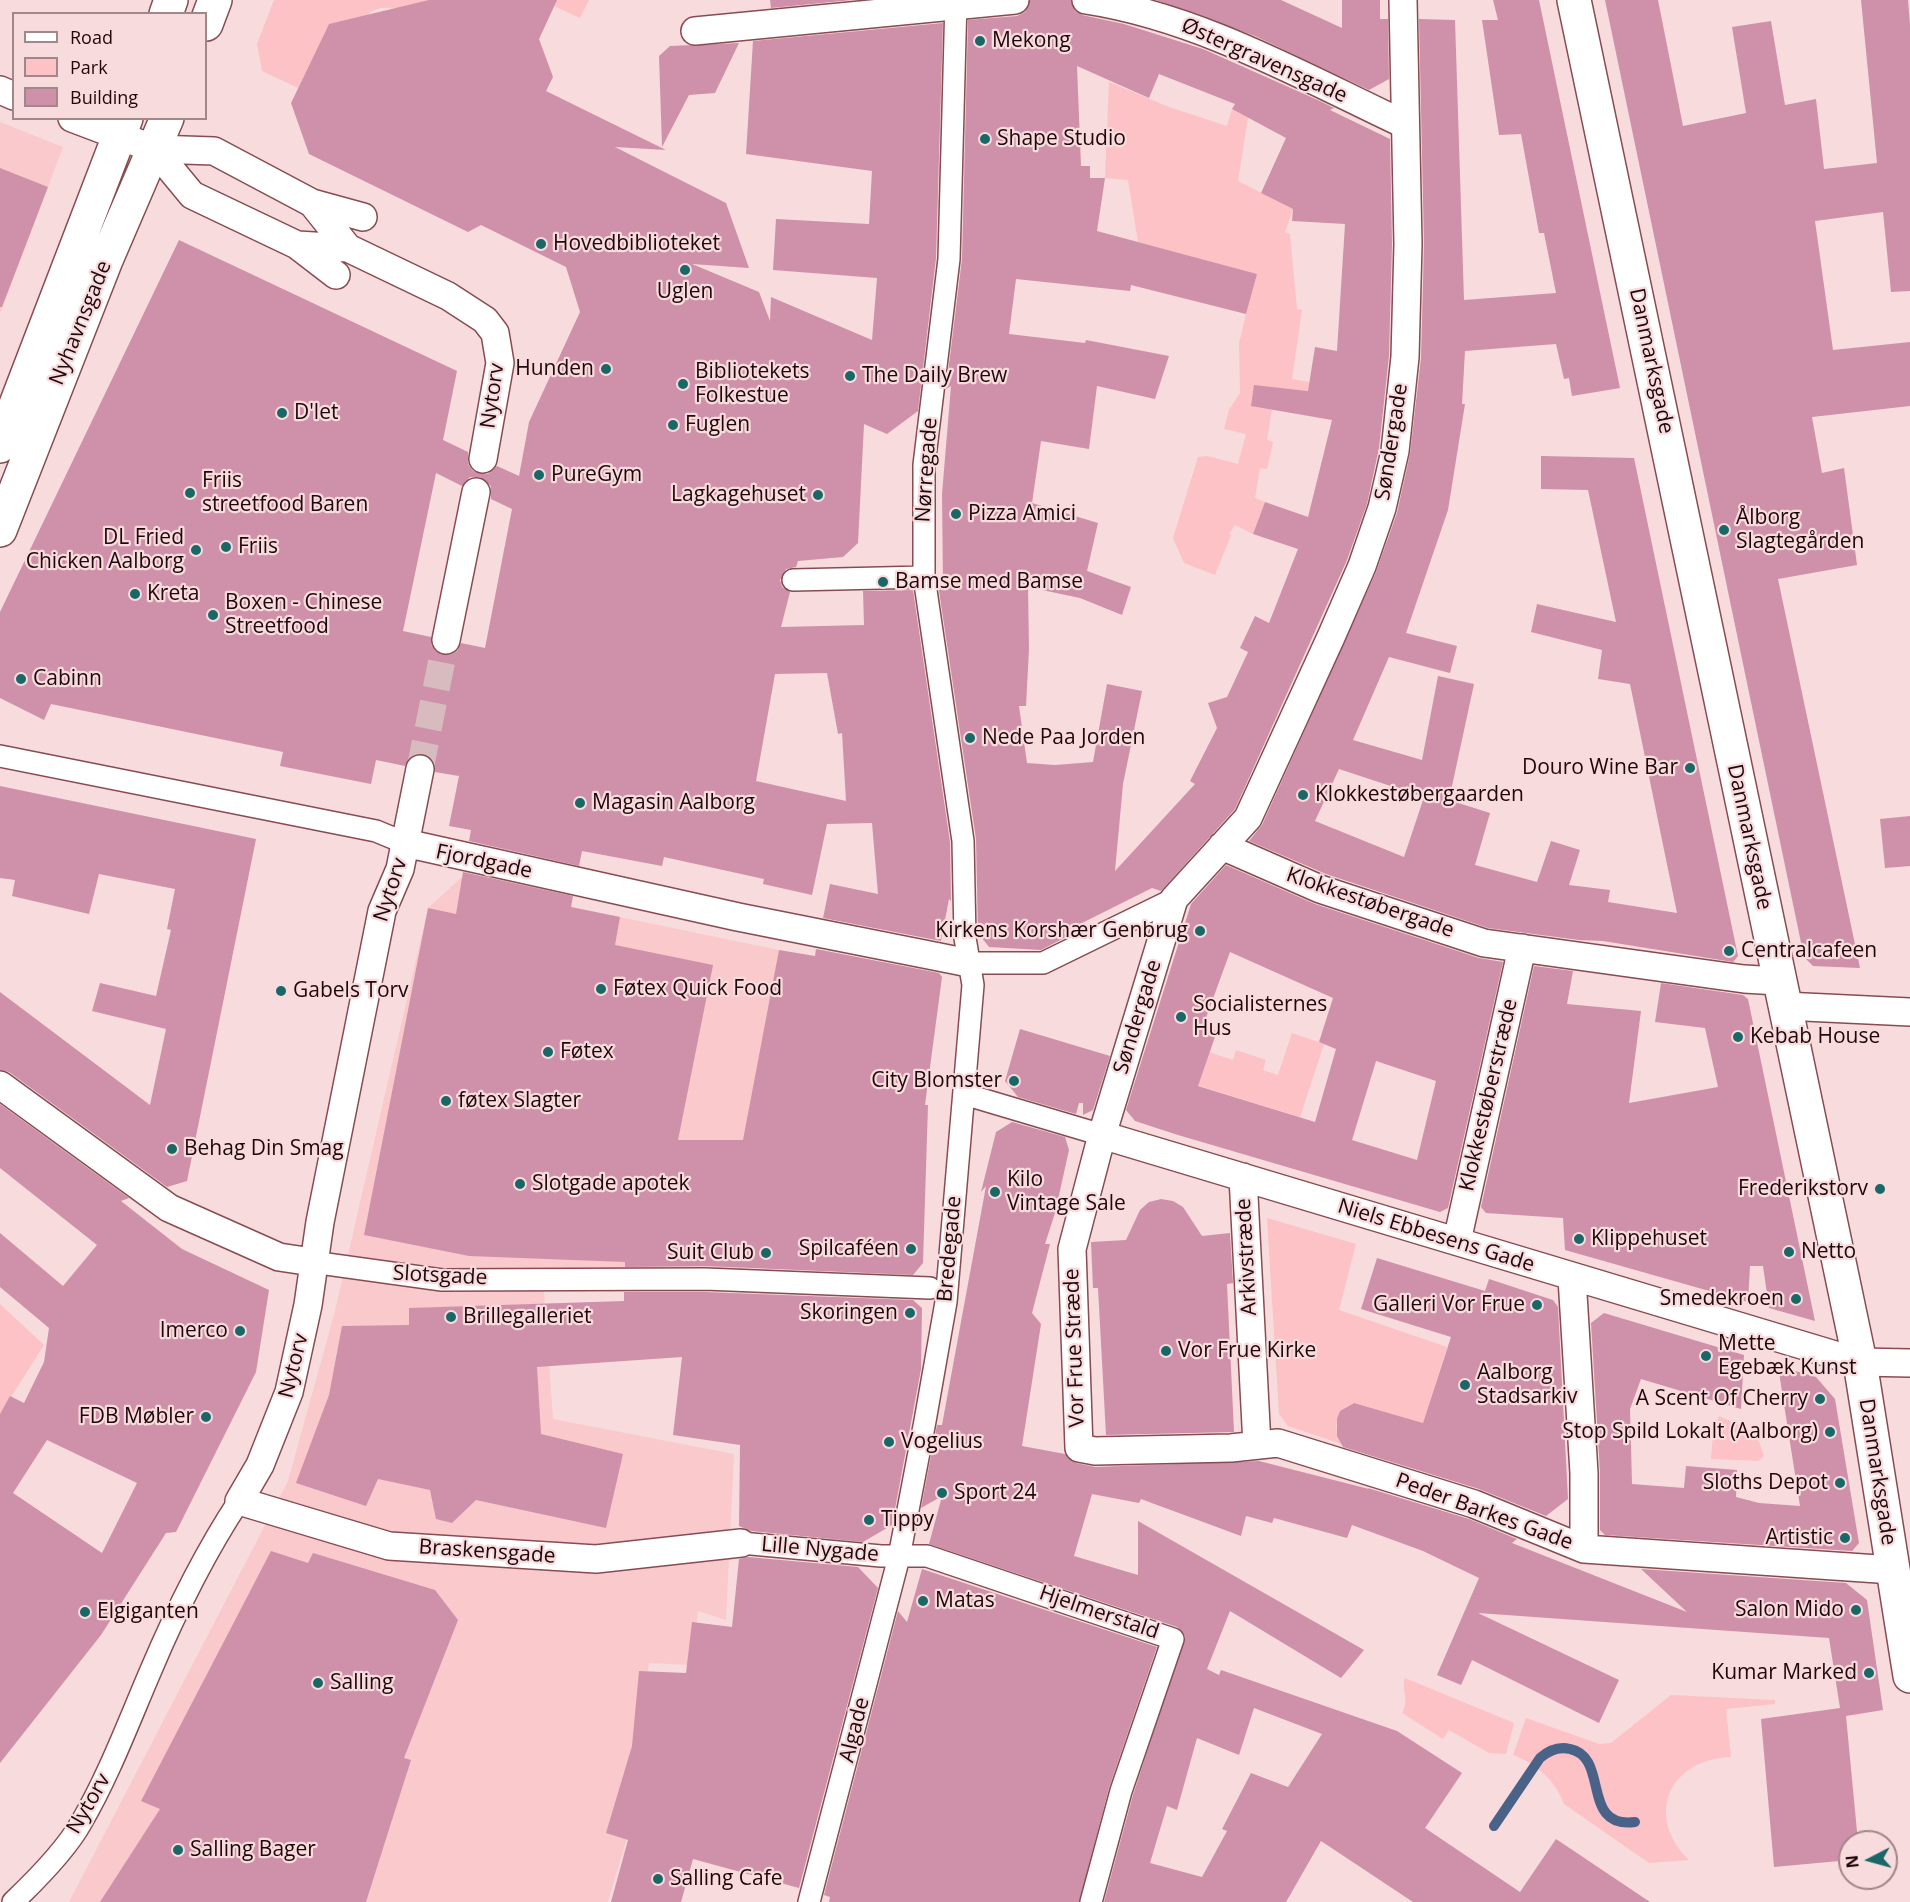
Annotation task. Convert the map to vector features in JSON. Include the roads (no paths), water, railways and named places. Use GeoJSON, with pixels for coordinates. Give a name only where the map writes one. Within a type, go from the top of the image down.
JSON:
{"type":"FeatureCollection","features":[{"type":"Feature","properties":{"kind":"street"},"geometry":{"type":"LineString","coordinates":[[207,21],[215,0]]}},
{"type":"Feature","properties":{"kind":"street"},"geometry":{"type":"LineString","coordinates":[[695,31],[956,3],[1015,0]]}},
{"type":"Feature","properties":{"kind":"street","name":"Østergravensgade"},"geometry":{"type":"LineString","coordinates":[[1086,0],[1119,5],[1163,18],[1265,58],[1404,124]]}},
{"type":"Feature","properties":{"kind":"street","name":"Søndergade"},"geometry":{"type":"LineString","coordinates":[[967,950],[1043,963],[1174,899],[1248,818],[1353,586],[1382,508],[1395,451],[1405,357],[1408,244],[1403,0]]}},
{"type":"Feature","properties":{"kind":"street","name":"Danmarksgade"},"geometry":{"type":"LineString","coordinates":[[1574,0],[1860,1362],[1910,1676]]}},
{"type":"Feature","properties":{"kind":"street","name":"Nørregade"},"geometry":{"type":"LineString","coordinates":[[956,3],[949,259],[924,465],[924,577],[963,841],[967,950]]}},
{"type":"Feature","properties":{"kind":"street"},"geometry":{"type":"LineString","coordinates":[[83,120],[123,127],[154,149],[192,195],[297,244],[336,275]]}},
{"type":"Feature","properties":{"kind":"street","name":"Nyhavnsgade"},"geometry":{"type":"LineString","coordinates":[[0,530],[102,271],[166,120]]}},
{"type":"Feature","properties":{"kind":"street","name":"Nyhavnsgade"},"geometry":{"type":"LineString","coordinates":[[0,446],[123,127]]}},
{"type":"Feature","properties":{"kind":"street"},"geometry":{"type":"LineString","coordinates":[[154,149],[214,151],[312,204],[363,217]]}},
{"type":"Feature","properties":{"kind":"street"},"geometry":{"type":"LineString","coordinates":[[312,204],[348,248]]}},
{"type":"Feature","properties":{"kind":"street"},"geometry":{"type":"LineString","coordinates":[[297,244],[348,248]]}},
{"type":"Feature","properties":{"kind":"street","name":"Nytorv"},"geometry":{"type":"LineString","coordinates":[[348,248],[463,304],[485,320],[495,333],[499,356],[499,376],[483,459]]}},
{"type":"Feature","properties":{"kind":"street"},"geometry":{"type":"LineString","coordinates":[[446,640],[476,492]]}},
{"type":"Feature","properties":{"kind":"street"},"geometry":{"type":"LineString","coordinates":[[793,580],[924,577]]}},
{"type":"Feature","properties":{"kind":"street","name":"Fjordgade"},"geometry":{"type":"LineString","coordinates":[[0,756],[376,831],[405,843],[738,917],[967,950]]}},
{"type":"Feature","properties":{"kind":"street","name":"Nytorv"},"geometry":{"type":"LineString","coordinates":[[13,1902],[37,1880],[80,1825],[111,1765],[185,1595],[215,1537],[260,1466],[289,1392],[308,1305],[312,1262],[382,911],[400,868],[420,769]]}},
{"type":"Feature","properties":{"kind":"street","name":"Klokkestøbergade"},"geometry":{"type":"LineString","coordinates":[[1222,846],[1320,889],[1484,943],[1744,979],[1781,993]]}},
{"type":"Feature","properties":{"kind":"street","name":"Søndergade"},"geometry":{"type":"LineString","coordinates":[[1072,1249],[1102,1136],[1174,899]]}},
{"type":"Feature","properties":{"kind":"street","name":"Klokkestøberstræde"},"geometry":{"type":"LineString","coordinates":[[1456,1241],[1522,948]]}},
{"type":"Feature","properties":{"kind":"street","name":"Bredegade"},"geometry":{"type":"LineString","coordinates":[[899,1557],[946,1302],[973,985],[967,950]]}},
{"type":"Feature","properties":{"kind":"street"},"geometry":{"type":"LineString","coordinates":[[1781,993],[1910,1012]]}},
{"type":"Feature","properties":{"kind":"street","name":"Slotsgade"},"geometry":{"type":"LineString","coordinates":[[0,1085],[169,1208],[279,1257],[442,1280],[705,1279],[930,1288]]}},
{"type":"Feature","properties":{"kind":"street","name":"Niels Ebbesens Gade"},"geometry":{"type":"LineString","coordinates":[[964,1094],[1456,1241],[1572,1278],[1860,1362],[1910,1363]]}},
{"type":"Feature","properties":{"kind":"street","name":"Arkivstræde"},"geometry":{"type":"LineString","coordinates":[[1243,1177],[1257,1445]]}},
{"type":"Feature","properties":{"kind":"street","name":"Vor Frue Stræde"},"geometry":{"type":"LineString","coordinates":[[1072,1249],[1079,1448]]}},
{"type":"Feature","properties":{"kind":"street"},"geometry":{"type":"LineString","coordinates":[[1572,1278],[1584,1473],[1584,1549]]}},
{"type":"Feature","properties":{"kind":"street","name":"Peder Barkes Gade"},"geometry":{"type":"LineString","coordinates":[[1079,1448],[1106,1450],[1278,1443],[1474,1504],[1584,1549],[1893,1570]]}},
{"type":"Feature","properties":{"kind":"street","name":"Braskensgade"},"geometry":{"type":"LineString","coordinates":[[239,1501],[389,1546],[596,1559],[741,1543]]}},
{"type":"Feature","properties":{"kind":"street","name":"Lille Nygade"},"geometry":{"type":"LineString","coordinates":[[741,1543],[899,1557]]}},
{"type":"Feature","properties":{"kind":"street","name":"Hjelmerstald"},"geometry":{"type":"LineString","coordinates":[[899,1557],[927,1556],[1173,1639],[1121,1791],[1091,1902]]}},
{"type":"Feature","properties":{"kind":"street","name":"Algade"},"geometry":{"type":"LineString","coordinates":[[809,1902],[899,1557]]}},
{"type":"Feature","properties":{"kind":"waterway"},"geometry":{"type":"LineString","coordinates":[[1494,1826],[1540,1758],[1550,1751],[1561,1748],[1570,1749],[1582,1755],[1589,1765],[1601,1804],[1607,1815],[1618,1821],[1635,1822]]}},
{"type":"Feature","properties":{"kind":"tunnel"},"geometry":{"type":"LineString","coordinates":[[420,769],[446,640]]}},
{"type":"Feature","properties":{"kind":"place","name":"Mekong"},"geometry":{"type":"Point","coordinates":[980,41]}},
{"type":"Feature","properties":{"kind":"place","name":"Shape Studio"},"geometry":{"type":"Point","coordinates":[985,139]}},
{"type":"Feature","properties":{"kind":"place","name":"Hovedbiblioteket"},"geometry":{"type":"Point","coordinates":[541,244]}},
{"type":"Feature","properties":{"kind":"place","name":"Uglen"},"geometry":{"type":"Point","coordinates":[685,270]}},
{"type":"Feature","properties":{"kind":"place","name":"Hunden"},"geometry":{"type":"Point","coordinates":[606,369]}},
{"type":"Feature","properties":{"kind":"place","name":"The Daily Brew"},"geometry":{"type":"Point","coordinates":[850,376]}},
{"type":"Feature","properties":{"kind":"place","name":"Bibliotekets Folkestue"},"geometry":{"type":"Point","coordinates":[683,384]}},
{"type":"Feature","properties":{"kind":"place","name":"D'let"},"geometry":{"type":"Point","coordinates":[282,413]}},
{"type":"Feature","properties":{"kind":"place","name":"Fuglen"},"geometry":{"type":"Point","coordinates":[673,425]}},
{"type":"Feature","properties":{"kind":"place","name":"PureGym"},"geometry":{"type":"Point","coordinates":[539,475]}},
{"type":"Feature","properties":{"kind":"place","name":"Friis streetfood Baren"},"geometry":{"type":"Point","coordinates":[190,493]}},
{"type":"Feature","properties":{"kind":"place","name":"Lagkagehuset"},"geometry":{"type":"Point","coordinates":[818,495]}},
{"type":"Feature","properties":{"kind":"place","name":"Pizza Amici"},"geometry":{"type":"Point","coordinates":[956,514]}},
{"type":"Feature","properties":{"kind":"place","name":"Ålborg Slagtegården"},"geometry":{"type":"Point","coordinates":[1724,530]}},
{"type":"Feature","properties":{"kind":"place","name":"Friis"},"geometry":{"type":"Point","coordinates":[226,547]}},
{"type":"Feature","properties":{"kind":"place","name":"DL Fried Chicken Aalborg"},"geometry":{"type":"Point","coordinates":[196,550]}},
{"type":"Feature","properties":{"kind":"place","name":"Bamse med Bamse"},"geometry":{"type":"Point","coordinates":[883,582]}},
{"type":"Feature","properties":{"kind":"place","name":"Kreta"},"geometry":{"type":"Point","coordinates":[135,594]}},
{"type":"Feature","properties":{"kind":"place","name":"Boxen - Chinese Streetfood"},"geometry":{"type":"Point","coordinates":[213,615]}},
{"type":"Feature","properties":{"kind":"place","name":"Cabinn"},"geometry":{"type":"Point","coordinates":[21,679]}},
{"type":"Feature","properties":{"kind":"place","name":"Nede Paa Jorden"},"geometry":{"type":"Point","coordinates":[970,738]}},
{"type":"Feature","properties":{"kind":"place","name":"Douro Wine Bar"},"geometry":{"type":"Point","coordinates":[1690,768]}},
{"type":"Feature","properties":{"kind":"place","name":"Klokkestøbergaarden"},"geometry":{"type":"Point","coordinates":[1303,795]}},
{"type":"Feature","properties":{"kind":"place","name":"Magasin Aalborg"},"geometry":{"type":"Point","coordinates":[580,803]}},
{"type":"Feature","properties":{"kind":"place","name":"Kirkens Korshær Genbrug"},"geometry":{"type":"Point","coordinates":[1200,931]}},
{"type":"Feature","properties":{"kind":"place","name":"Centralcafeen"},"geometry":{"type":"Point","coordinates":[1729,951]}},
{"type":"Feature","properties":{"kind":"place","name":"Føtex Quick Food"},"geometry":{"type":"Point","coordinates":[601,989]}},
{"type":"Feature","properties":{"kind":"place","name":"Gabels Torv"},"geometry":{"type":"Point","coordinates":[281,991]}},
{"type":"Feature","properties":{"kind":"place","name":"Socialisternes Hus"},"geometry":{"type":"Point","coordinates":[1181,1017]}},
{"type":"Feature","properties":{"kind":"place","name":"Kebab House"},"geometry":{"type":"Point","coordinates":[1738,1037]}},
{"type":"Feature","properties":{"kind":"place","name":"Føtex"},"geometry":{"type":"Point","coordinates":[548,1052]}},
{"type":"Feature","properties":{"kind":"place","name":"City Blomster"},"geometry":{"type":"Point","coordinates":[1014,1081]}},
{"type":"Feature","properties":{"kind":"place","name":"føtex Slagter"},"geometry":{"type":"Point","coordinates":[446,1101]}},
{"type":"Feature","properties":{"kind":"place","name":"Behag Din Smag"},"geometry":{"type":"Point","coordinates":[172,1149]}},
{"type":"Feature","properties":{"kind":"place","name":"Slotgade apotek"},"geometry":{"type":"Point","coordinates":[520,1184]}},
{"type":"Feature","properties":{"kind":"place","name":"Frederikstorv"},"geometry":{"type":"Point","coordinates":[1880,1189]}},
{"type":"Feature","properties":{"kind":"place","name":"Kilo Vintage Sale"},"geometry":{"type":"Point","coordinates":[995,1192]}},
{"type":"Feature","properties":{"kind":"place","name":"Klippehuset"},"geometry":{"type":"Point","coordinates":[1579,1239]}},
{"type":"Feature","properties":{"kind":"place","name":"Spilcaféen"},"geometry":{"type":"Point","coordinates":[911,1249]}},
{"type":"Feature","properties":{"kind":"place","name":"Netto"},"geometry":{"type":"Point","coordinates":[1789,1252]}},
{"type":"Feature","properties":{"kind":"place","name":"Suit Club"},"geometry":{"type":"Point","coordinates":[766,1253]}},
{"type":"Feature","properties":{"kind":"place","name":"Smedekroen"},"geometry":{"type":"Point","coordinates":[1796,1299]}},
{"type":"Feature","properties":{"kind":"place","name":"Galleri Vor Frue"},"geometry":{"type":"Point","coordinates":[1537,1305]}},
{"type":"Feature","properties":{"kind":"place","name":"Skoringen"},"geometry":{"type":"Point","coordinates":[910,1313]}},
{"type":"Feature","properties":{"kind":"place","name":"Brillegalleriet"},"geometry":{"type":"Point","coordinates":[451,1317]}},
{"type":"Feature","properties":{"kind":"place","name":"Imerco"},"geometry":{"type":"Point","coordinates":[240,1331]}},
{"type":"Feature","properties":{"kind":"place","name":"Vor Frue Kirke"},"geometry":{"type":"Point","coordinates":[1166,1351]}},
{"type":"Feature","properties":{"kind":"place","name":"Mette Egebæk Kunst"},"geometry":{"type":"Point","coordinates":[1706,1356]}},
{"type":"Feature","properties":{"kind":"place","name":"Aalborg Stadsarkiv"},"geometry":{"type":"Point","coordinates":[1465,1385]}},
{"type":"Feature","properties":{"kind":"place","name":"A Scent Of Cherry"},"geometry":{"type":"Point","coordinates":[1820,1399]}},
{"type":"Feature","properties":{"kind":"place","name":"FDB Møbler"},"geometry":{"type":"Point","coordinates":[206,1417]}},
{"type":"Feature","properties":{"kind":"place","name":"Stop Spild Lokalt (Aalborg)"},"geometry":{"type":"Point","coordinates":[1830,1432]}},
{"type":"Feature","properties":{"kind":"place","name":"Vogelius"},"geometry":{"type":"Point","coordinates":[889,1442]}},
{"type":"Feature","properties":{"kind":"place","name":"Sloths Depot"},"geometry":{"type":"Point","coordinates":[1840,1483]}},
{"type":"Feature","properties":{"kind":"place","name":"Sport 24"},"geometry":{"type":"Point","coordinates":[942,1493]}},
{"type":"Feature","properties":{"kind":"place","name":"Tippy"},"geometry":{"type":"Point","coordinates":[869,1520]}},
{"type":"Feature","properties":{"kind":"place","name":"Artistic"},"geometry":{"type":"Point","coordinates":[1845,1538]}},
{"type":"Feature","properties":{"kind":"place","name":"Matas"},"geometry":{"type":"Point","coordinates":[923,1601]}},
{"type":"Feature","properties":{"kind":"place","name":"Salon Mido"},"geometry":{"type":"Point","coordinates":[1856,1610]}},
{"type":"Feature","properties":{"kind":"place","name":"Elgiganten"},"geometry":{"type":"Point","coordinates":[85,1612]}},
{"type":"Feature","properties":{"kind":"place","name":"Kumar Marked"},"geometry":{"type":"Point","coordinates":[1869,1673]}},
{"type":"Feature","properties":{"kind":"place","name":"Salling"},"geometry":{"type":"Point","coordinates":[318,1683]}},
{"type":"Feature","properties":{"kind":"place","name":"Salling Bager"},"geometry":{"type":"Point","coordinates":[178,1850]}},
{"type":"Feature","properties":{"kind":"place","name":"Salling Cafe"},"geometry":{"type":"Point","coordinates":[658,1879]}}]}
